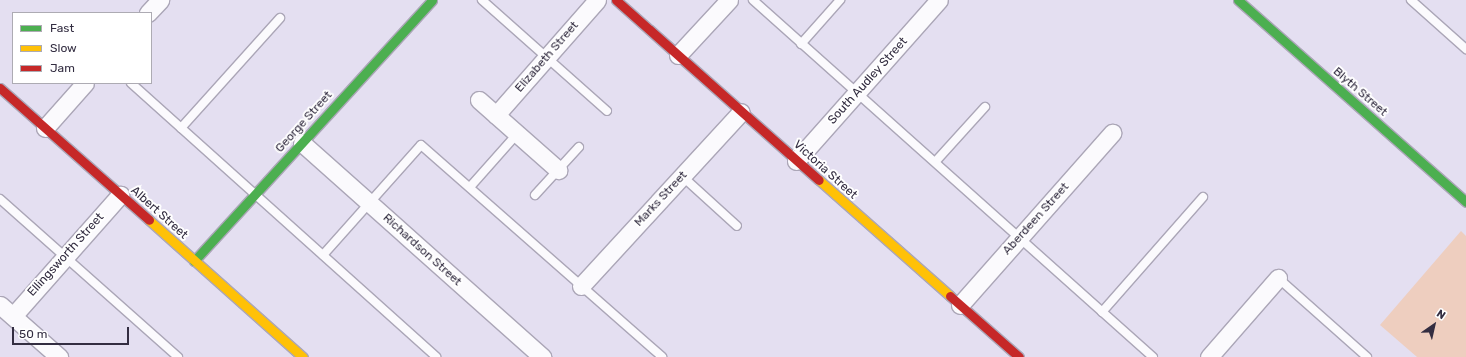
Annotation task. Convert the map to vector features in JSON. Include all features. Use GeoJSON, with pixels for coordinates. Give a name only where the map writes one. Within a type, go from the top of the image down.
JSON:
{"type":"FeatureCollection","features":[{"type":"Feature","properties":{"kind":"street"},"geometry":{"type":"LineString","coordinates":[[149,12],[160,0]]}},
{"type":"Feature","properties":{"kind":"street","name":"George Street"},"geometry":{"type":"LineString","coordinates":[[194,261],[432,0]]}},
{"type":"Feature","properties":{"kind":"street","name":"Elizabeth Street"},"geometry":{"type":"LineString","coordinates":[[496,114],[597,0]]}},
{"type":"Feature","properties":{"kind":"street","name":"Victoria Street"},"geometry":{"type":"LineString","coordinates":[[616,0],[1019,357]]}},
{"type":"Feature","properties":{"kind":"street"},"geometry":{"type":"LineString","coordinates":[[678,55],[729,0]]}},
{"type":"Feature","properties":{"kind":"street","name":"South Audley Street"},"geometry":{"type":"LineString","coordinates":[[796,161],[939,0]]}},
{"type":"Feature","properties":{"kind":"street","name":"Blyth Street"},"geometry":{"type":"LineString","coordinates":[[1249,4],[1466,202]]}},
{"type":"Feature","properties":{"kind":"street"},"geometry":{"type":"LineString","coordinates":[[45,128],[84,84]]}},
{"type":"Feature","properties":{"kind":"street","name":"Albert Street"},"geometry":{"type":"LineString","coordinates":[[0,88],[303,357]]}},
{"type":"Feature","properties":{"kind":"street"},"geometry":{"type":"LineString","coordinates":[[480,100],[558,170]]}},
{"type":"Feature","properties":{"kind":"street","name":"Marks Street"},"geometry":{"type":"LineString","coordinates":[[581,286],[741,112]]}},
{"type":"Feature","properties":{"kind":"street","name":"Aberdeen Street"},"geometry":{"type":"LineString","coordinates":[[960,305],[1112,134]]}},
{"type":"Feature","properties":{"kind":"street","name":"Richardson Street"},"geometry":{"type":"LineString","coordinates":[[302,143],[542,357]]}},
{"type":"Feature","properties":{"kind":"street","name":"Ellingsworth Street"},"geometry":{"type":"LineString","coordinates":[[13,316],[120,195]]}},
{"type":"Feature","properties":{"kind":"street"},"geometry":{"type":"LineString","coordinates":[[1208,357],[1278,278]]}},
{"type":"Feature","properties":{"kind":"street"},"geometry":{"type":"LineString","coordinates":[[0,305],[59,357]]}},
{"type":"Feature","properties":{"kind":"lane"},"geometry":{"type":"LineString","coordinates":[[482,0],[607,110]]}},
{"type":"Feature","properties":{"kind":"lane"},"geometry":{"type":"LineString","coordinates":[[753,0],[801,44],[936,161],[1019,238],[1153,357]]}},
{"type":"Feature","properties":{"kind":"lane"},"geometry":{"type":"LineString","coordinates":[[801,44],[840,0]]}},
{"type":"Feature","properties":{"kind":"lane"},"geometry":{"type":"LineString","coordinates":[[1411,0],[1466,48]]}},
{"type":"Feature","properties":{"kind":"lane"},"geometry":{"type":"LineString","coordinates":[[181,128],[280,18]]}},
{"type":"Feature","properties":{"kind":"lane"},"geometry":{"type":"LineString","coordinates":[[132,84],[436,357]]}},
{"type":"Feature","properties":{"kind":"lane"},"geometry":{"type":"LineString","coordinates":[[936,161],[984,107]]}},
{"type":"Feature","properties":{"kind":"lane"},"geometry":{"type":"LineString","coordinates":[[470,187],[518,134]]}},
{"type":"Feature","properties":{"kind":"lane"},"geometry":{"type":"LineString","coordinates":[[323,256],[421,145],[662,357]]}},
{"type":"Feature","properties":{"kind":"lane"},"geometry":{"type":"LineString","coordinates":[[535,195],[580,147]]}},
{"type":"Feature","properties":{"kind":"lane"},"geometry":{"type":"LineString","coordinates":[[682,176],[737,226]]}},
{"type":"Feature","properties":{"kind":"lane"},"geometry":{"type":"LineString","coordinates":[[1102,312],[1203,197]]}},
{"type":"Feature","properties":{"kind":"lane"},"geometry":{"type":"LineString","coordinates":[[0,199],[178,357]]}},
{"type":"Feature","properties":{"kind":"lane"},"geometry":{"type":"LineString","coordinates":[[1278,278],[1362,355]]}},
{"type":"Feature","properties":{"kind":"shaded area"},"geometry":{"type":"Polygon","coordinates":[[[1461,231],[1466,236],[1466,357],[1417,357],[1380,325],[1461,231]]]}},
{"type":"Feature","properties":{"kind":"traffic: fast"},"geometry":{"type":"LineString","coordinates":[[194,261],[432,0]]}},
{"type":"Feature","properties":{"kind":"traffic: fast"},"geometry":{"type":"LineString","coordinates":[[1238,0],[1466,202]]}},
{"type":"Feature","properties":{"kind":"traffic: slow"},"geometry":{"type":"LineString","coordinates":[[819,180],[950,296]]}},
{"type":"Feature","properties":{"kind":"traffic: slow"},"geometry":{"type":"LineString","coordinates":[[149,220],[303,357]]}},
{"type":"Feature","properties":{"kind":"traffic: jam"},"geometry":{"type":"LineString","coordinates":[[616,0],[819,180]]}},
{"type":"Feature","properties":{"kind":"traffic: jam"},"geometry":{"type":"LineString","coordinates":[[0,88],[149,220]]}},
{"type":"Feature","properties":{"kind":"traffic: jam"},"geometry":{"type":"LineString","coordinates":[[950,296],[1019,357]]}}]}
